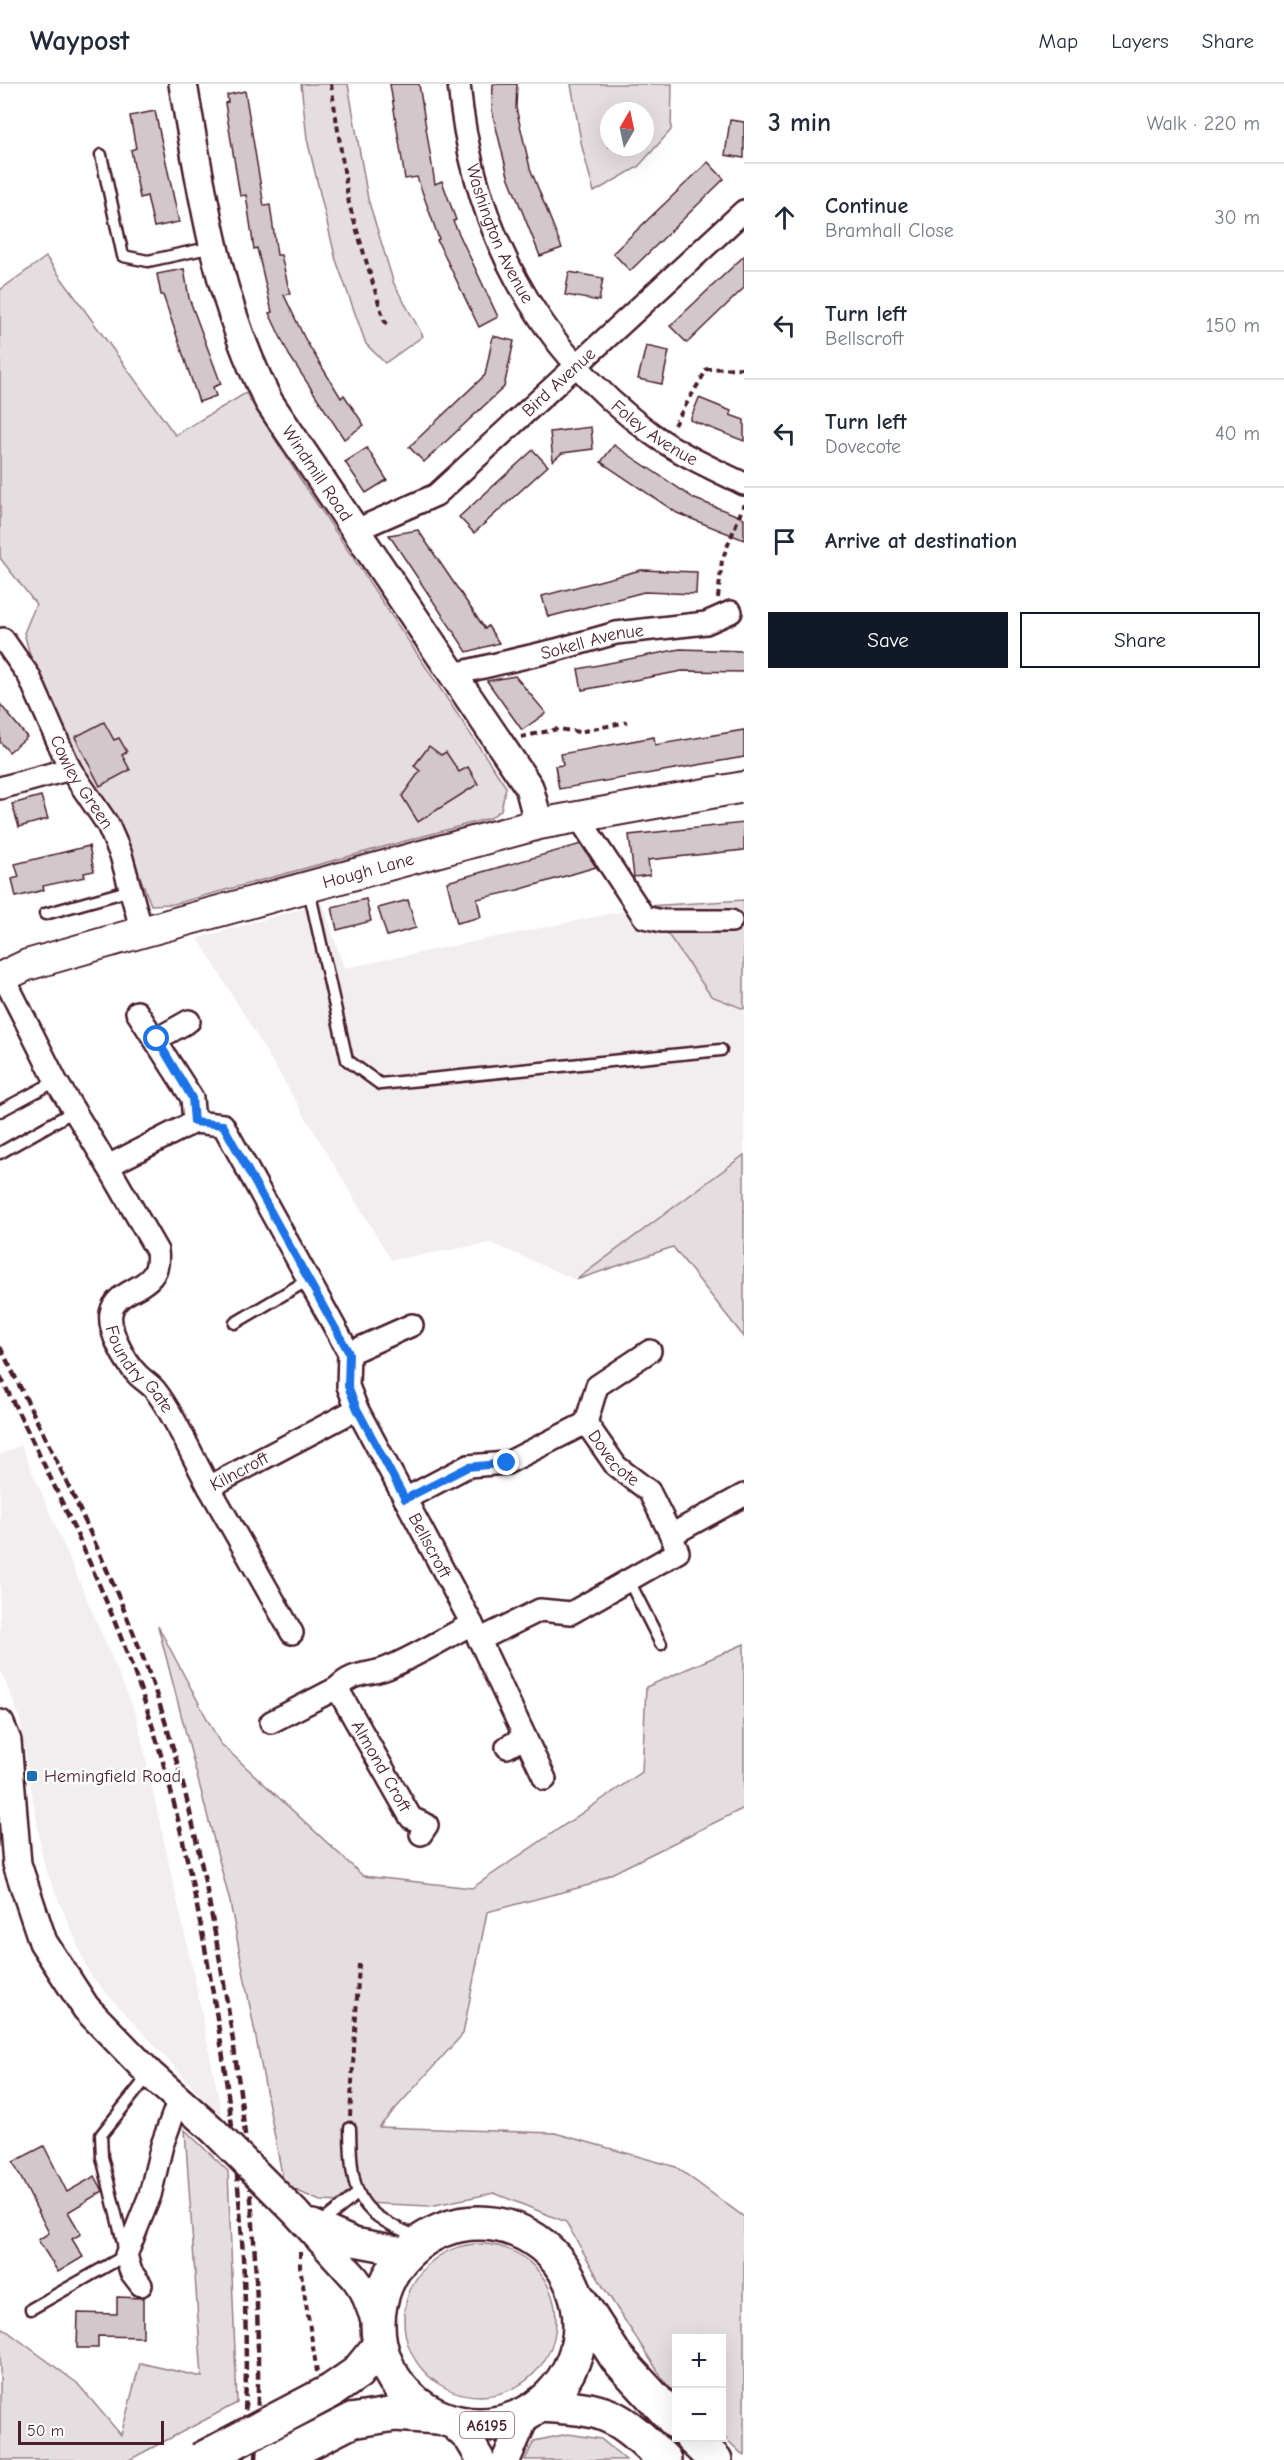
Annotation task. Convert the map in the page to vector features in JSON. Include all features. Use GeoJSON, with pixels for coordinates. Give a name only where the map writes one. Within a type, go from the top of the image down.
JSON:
{"type":"FeatureCollection","features":[{"type":"Feature","properties":{"kind":"highway","name":"A6195"},"geometry":{"type":"LineString","coordinates":[[445,2419],[419,2405],[401,2388],[388,2368],[379,2336],[379,2306],[394,2268],[416,2246],[446,2229],[470,2224],[495,2225],[519,2232],[540,2244],[557,2261],[590,2320],[616,2357],[672,2418]]}},
{"type":"Feature","properties":{"kind":"highway","name":"A6195"},"geometry":{"type":"LineString","coordinates":[[532,2409],[562,2380],[577,2349],[579,2315],[570,2282]]}},
{"type":"Feature","properties":{"kind":"highway"},"geometry":{"type":"LineString","coordinates":[[200,2460],[325,2387],[357,2373],[379,2336]]}},
{"type":"Feature","properties":{"kind":"highway","name":"A6195"},"geometry":{"type":"LineString","coordinates":[[275,2460],[351,2421],[394,2414],[445,2419],[468,2425],[488,2425],[532,2409],[582,2407],[609,2415],[634,2430],[664,2460]]}},
{"type":"Feature","properties":{"kind":"highway"},"geometry":{"type":"LineString","coordinates":[[696,2442],[715,2460]]}},
{"type":"Feature","properties":{"kind":"main road","name":"Hough Lane"},"geometry":{"type":"LineString","coordinates":[[2,977],[27,965],[142,932],[539,824],[577,815],[744,787]]}},
{"type":"Feature","properties":{"kind":"street","name":"Windmill Road"},"geometry":{"type":"LineString","coordinates":[[183,84],[213,247],[247,359],[269,402],[529,787],[539,824]]}},
{"type":"Feature","properties":{"kind":"street","name":"Washington Avenue"},"geometry":{"type":"LineString","coordinates":[[459,84],[465,133],[484,211],[516,280],[543,323],[577,367]]}},
{"type":"Feature","properties":{"kind":"street","name":"Bird Avenue"},"geometry":{"type":"LineString","coordinates":[[356,530],[436,495],[744,211]]}},
{"type":"Feature","properties":{"kind":"street","name":"Foley Avenue"},"geometry":{"type":"LineString","coordinates":[[577,367],[616,406],[664,441],[744,484]]}},
{"type":"Feature","properties":{"kind":"street","name":"Sokell Avenue"},"geometry":{"type":"LineString","coordinates":[[454,674],[616,633],[706,623],[731,612]]}},
{"type":"Feature","properties":{"kind":"street","name":"Cowley Green"},"geometry":{"type":"LineString","coordinates":[[3,639],[29,676],[70,769],[108,825],[121,855],[142,932]]}},
{"type":"Feature","properties":{"kind":"street"},"geometry":{"type":"LineString","coordinates":[[0,788],[70,769]]}},
{"type":"Feature","properties":{"kind":"street"},"geometry":{"type":"LineString","coordinates":[[577,815],[644,917],[662,921],[731,921]]}},
{"type":"Feature","properties":{"kind":"street","name":"Foundry Gate"},"geometry":{"type":"LineString","coordinates":[[2,977],[56,1081],[157,1251],[158,1260],[150,1280],[117,1301],[111,1312],[111,1323],[131,1367],[155,1390],[209,1487]]}},
{"type":"Feature","properties":{"kind":"street"},"geometry":{"type":"LineString","coordinates":[[137,1012],[157,1039],[192,1098],[194,1122]]}},
{"type":"Feature","properties":{"kind":"street"},"geometry":{"type":"LineString","coordinates":[[157,1039],[189,1021]]}},
{"type":"Feature","properties":{"kind":"street"},"geometry":{"type":"LineString","coordinates":[[108,1166],[194,1122],[223,1125],[349,1353],[412,1325]]}},
{"type":"Feature","properties":{"kind":"street"},"geometry":{"type":"LineString","coordinates":[[586,1423],[597,1386],[650,1350]]}},
{"type":"Feature","properties":{"kind":"street","name":"Bellscroft"},"geometry":{"type":"LineString","coordinates":[[349,1353],[348,1386],[357,1409],[475,1632],[545,1779]]}},
{"type":"Feature","properties":{"kind":"street","name":"Kilncroft"},"geometry":{"type":"LineString","coordinates":[[292,1633],[209,1487],[357,1409]]}},
{"type":"Feature","properties":{"kind":"street","name":"Dovecote"},"geometry":{"type":"LineString","coordinates":[[405,1499],[468,1467],[507,1463],[586,1423],[616,1466],[649,1491],[671,1535]]}},
{"type":"Feature","properties":{"kind":"street"},"geometry":{"type":"LineString","coordinates":[[271,1722],[337,1688],[349,1676],[376,1673],[475,1632],[540,1610],[572,1613],[678,1552],[671,1535],[744,1496]]}},
{"type":"Feature","properties":{"kind":"street","name":"Almond Croft"},"geometry":{"type":"LineString","coordinates":[[337,1688],[411,1818],[427,1825],[421,1834]]}},
{"type":"Feature","properties":{"kind":"street"},"geometry":{"type":"LineString","coordinates":[[0,1724],[7,1741],[17,1864],[44,1942],[86,2008],[150,2074],[213,2130],[304,2219],[355,2278],[364,2291],[379,2336]]}},
{"type":"Feature","properties":{"kind":"street"},"geometry":{"type":"LineString","coordinates":[[507,1747],[525,1737]]}},
{"type":"Feature","properties":{"kind":"street"},"geometry":{"type":"LineString","coordinates":[[141,2286],[131,2272],[126,2255],[150,2195],[162,2145],[179,2099]]}},
{"type":"Feature","properties":{"kind":"street"},"geometry":{"type":"LineString","coordinates":[[304,2219],[354,2242],[416,2246]]}},
{"type":"Feature","properties":{"kind":"street"},"geometry":{"type":"LineString","coordinates":[[506,2460],[532,2409]]}},
{"type":"Feature","properties":{"kind":"street"},"geometry":{"type":"LineString","coordinates":[[445,2419],[469,2440],[481,2460]]}},
{"type":"Feature","properties":{"kind":"lane"},"geometry":{"type":"LineString","coordinates":[[100,155],[123,256],[148,261],[213,247]]}},
{"type":"Feature","properties":{"kind":"lane"},"geometry":{"type":"LineString","coordinates":[[308,887],[347,1060],[380,1084],[721,1050]]}},
{"type":"Feature","properties":{"kind":"lane"},"geometry":{"type":"LineString","coordinates":[[45,914],[131,890]]}},
{"type":"Feature","properties":{"kind":"lane"},"geometry":{"type":"LineString","coordinates":[[0,1112],[56,1081]]}},
{"type":"Feature","properties":{"kind":"lane"},"geometry":{"type":"LineString","coordinates":[[0,1153],[74,1111]]}},
{"type":"Feature","properties":{"kind":"lane"},"geometry":{"type":"LineString","coordinates":[[235,1323],[308,1280]]}},
{"type":"Feature","properties":{"kind":"lane"},"geometry":{"type":"LineString","coordinates":[[629,1581],[661,1644]]}},
{"type":"Feature","properties":{"kind":"lane"},"geometry":{"type":"LineString","coordinates":[[31,2309],[126,2255],[102,2157],[101,2135],[150,2074]]}},
{"type":"Feature","properties":{"kind":"lane"},"geometry":{"type":"LineString","coordinates":[[350,2128],[350,2170],[357,2194],[380,2220],[416,2246]]}},
{"type":"Feature","properties":{"kind":"lane"},"geometry":{"type":"LineString","coordinates":[[304,2219],[357,2194]]}},
{"type":"Feature","properties":{"kind":"path"},"geometry":{"type":"LineString","coordinates":[[331,84],[333,110],[349,204],[384,320],[388,325]]}},
{"type":"Feature","properties":{"kind":"path"},"geometry":{"type":"LineString","coordinates":[[664,441],[707,369],[744,368]]}},
{"type":"Feature","properties":{"kind":"path"},"geometry":{"type":"LineString","coordinates":[[731,612],[717,596],[722,560],[744,504]]}},
{"type":"Feature","properties":{"kind":"path"},"geometry":{"type":"LineString","coordinates":[[499,741],[558,729],[579,732],[627,722]]}},
{"type":"Feature","properties":{"kind":"path"},"geometry":{"type":"LineString","coordinates":[[350,2128],[359,1964]]}},
{"type":"Feature","properties":{"kind":"path"},"geometry":{"type":"LineString","coordinates":[[304,2219],[300,2266],[325,2387]]}},
{"type":"Feature","properties":{"kind":"shaded area"},"geometry":{"type":"Polygon","coordinates":[[[301,84],[348,84],[368,199],[394,284],[423,336],[385,363],[366,344],[336,260],[307,139],[301,84]]]}},
{"type":"Feature","properties":{"kind":"shaded area"},"geometry":{"type":"Polygon","coordinates":[[[571,84],[672,84],[671,130],[654,149],[654,102],[600,102],[600,156],[648,156],[638,167],[594,192],[582,147],[571,84]]]}},
{"type":"Feature","properties":{"kind":"shaded area"},"geometry":{"type":"Polygon","coordinates":[[[46,257],[175,435],[246,393],[301,480],[506,787],[501,810],[490,818],[174,904],[151,905],[117,817],[81,767],[30,655],[24,633],[36,604],[0,558],[0,290],[46,257]]]}},
{"type":"Feature","properties":{"kind":"shaded area"},"geometry":{"type":"Polygon","coordinates":[[[744,900],[744,1009],[711,996],[648,906],[744,900]]]}},
{"type":"Feature","properties":{"kind":"shaded area"},"geometry":{"type":"Polygon","coordinates":[[[323,903],[344,968],[648,906],[711,996],[744,1009],[744,1155],[576,1280],[491,1243],[391,1260],[198,938],[323,903]]]}},
{"type":"Feature","properties":{"kind":"shaded area"},"geometry":{"type":"Polygon","coordinates":[[[744,1155],[744,1337],[673,1247],[576,1280],[744,1155]]]}},
{"type":"Feature","properties":{"kind":"shaded area"},"geometry":{"type":"Polygon","coordinates":[[[21,1445],[136,1714],[196,1985],[223,2120],[90,1975],[44,1865],[19,1715],[0,1669],[0,1455],[21,1445]]]}},
{"type":"Feature","properties":{"kind":"shaded area"},"geometry":{"type":"Polygon","coordinates":[[[158,1626],[220,1743],[363,1876],[472,1888],[642,1772],[646,1687],[744,1644],[744,1808],[589,1885],[487,1912],[463,2034],[379,2127],[555,2133],[676,2167],[744,2217],[744,2456],[726,2439],[726,2334],[672,2334],[672,2391],[602,2285],[566,2222],[494,2193],[430,2206],[320,2201],[284,2185],[230,1902],[158,1626]]]}},
{"type":"Feature","properties":{"kind":"shaded area"},"geometry":{"type":"Polygon","coordinates":[[[185,2130],[228,2171],[237,2403],[129,2460],[0,2460],[0,2326],[77,2383],[121,2435],[140,2363],[202,2377],[185,2130]]]}},
{"type":"Feature","properties":{"kind":"shaded area"},"geometry":{"type":"Polygon","coordinates":[[[480,2244],[495,2245],[509,2250],[534,2266],[550,2291],[555,2305],[555,2335],[550,2349],[534,2374],[509,2390],[495,2395],[480,2396],[465,2395],[451,2390],[426,2374],[410,2349],[405,2335],[404,2320],[405,2305],[410,2291],[426,2266],[451,2250],[465,2245],[480,2244]]]}},
{"type":"Feature","properties":{"kind":"shaded area"},"geometry":{"type":"Polygon","coordinates":[[[568,2434],[601,2439],[626,2460],[525,2460],[534,2441],[568,2434]]]}},
{"type":"Feature","properties":{"kind":"building"},"geometry":{"type":"Polygon","coordinates":[[[390,84],[419,84],[435,184],[442,181],[456,220],[453,221],[498,317],[479,327],[437,240],[439,239],[417,177],[405,179],[390,84]]]}},
{"type":"Feature","properties":{"kind":"building"},"geometry":{"type":"Polygon","coordinates":[[[493,84],[517,84],[516,108],[530,168],[562,248],[540,256],[508,176],[492,111],[493,84]]]}},
{"type":"Feature","properties":{"kind":"building"},"geometry":{"type":"Polygon","coordinates":[[[245,91],[264,206],[270,205],[277,255],[281,255],[290,294],[284,295],[306,341],[341,398],[344,395],[364,425],[344,439],[289,355],[269,313],[272,312],[257,248],[254,249],[246,195],[240,196],[225,103],[228,102],[227,95],[245,91]]]}},
{"type":"Feature","properties":{"kind":"building"},"geometry":{"type":"Polygon","coordinates":[[[155,111],[179,222],[154,227],[147,196],[140,198],[131,150],[136,148],[130,116],[155,111]]]}},
{"type":"Feature","properties":{"kind":"building"},"geometry":{"type":"Polygon","coordinates":[[[730,120],[744,122],[744,158],[725,155],[730,120]]]}},
{"type":"Feature","properties":{"kind":"building"},"geometry":{"type":"Polygon","coordinates":[[[708,162],[724,179],[630,271],[613,253],[708,162]]]}},
{"type":"Feature","properties":{"kind":"building"},"geometry":{"type":"Polygon","coordinates":[[[744,256],[744,288],[687,343],[670,326],[744,256]]]}},
{"type":"Feature","properties":{"kind":"building"},"geometry":{"type":"Polygon","coordinates":[[[184,269],[189,298],[221,384],[213,387],[216,396],[199,402],[163,295],[161,295],[157,274],[184,269]]]}},
{"type":"Feature","properties":{"kind":"building"},"geometry":{"type":"Polygon","coordinates":[[[569,272],[603,278],[599,301],[565,295],[569,272]]]}},
{"type":"Feature","properties":{"kind":"building"},"geometry":{"type":"Polygon","coordinates":[[[493,336],[514,341],[504,387],[424,462],[409,447],[485,375],[493,336]]]}},
{"type":"Feature","properties":{"kind":"building"},"geometry":{"type":"Polygon","coordinates":[[[646,346],[669,351],[662,384],[638,379],[646,346]]]}},
{"type":"Feature","properties":{"kind":"building"},"geometry":{"type":"Polygon","coordinates":[[[699,398],[731,411],[730,415],[744,420],[744,441],[690,420],[699,398]]]}},
{"type":"Feature","properties":{"kind":"building"},"geometry":{"type":"Polygon","coordinates":[[[591,427],[593,449],[562,453],[553,461],[550,432],[591,427]]]}},
{"type":"Feature","properties":{"kind":"building"},"geometry":{"type":"Polygon","coordinates":[[[614,445],[695,499],[744,518],[744,540],[677,513],[601,462],[614,445]]]}},
{"type":"Feature","properties":{"kind":"building"},"geometry":{"type":"Polygon","coordinates":[[[367,448],[387,480],[366,493],[345,462],[367,448]]]}},
{"type":"Feature","properties":{"kind":"building"},"geometry":{"type":"Polygon","coordinates":[[[533,450],[548,466],[474,533],[459,517],[533,450]]]}},
{"type":"Feature","properties":{"kind":"building"},"geometry":{"type":"Polygon","coordinates":[[[418,530],[485,629],[488,626],[499,643],[467,652],[389,535],[418,530]]]}},
{"type":"Feature","properties":{"kind":"building"},"geometry":{"type":"Polygon","coordinates":[[[641,570],[697,572],[696,594],[644,592],[548,617],[542,596],[641,570]]]}},
{"type":"Feature","properties":{"kind":"building"},"geometry":{"type":"Polygon","coordinates":[[[680,649],[744,651],[744,672],[682,671],[582,690],[578,669],[680,649]]]}},
{"type":"Feature","properties":{"kind":"building"},"geometry":{"type":"Polygon","coordinates":[[[515,676],[546,713],[522,730],[487,681],[515,676]]]}},
{"type":"Feature","properties":{"kind":"building"},"geometry":{"type":"Polygon","coordinates":[[[0,704],[27,737],[9,752],[0,742],[0,704]]]}},
{"type":"Feature","properties":{"kind":"building"},"geometry":{"type":"Polygon","coordinates":[[[104,722],[114,740],[119,738],[127,752],[122,755],[130,770],[100,786],[75,737],[104,722]]]}},
{"type":"Feature","properties":{"kind":"building"},"geometry":{"type":"Polygon","coordinates":[[[744,730],[744,757],[559,789],[555,766],[563,765],[561,754],[654,737],[655,745],[744,730]]]}},
{"type":"Feature","properties":{"kind":"building"},"geometry":{"type":"Polygon","coordinates":[[[429,746],[441,755],[446,752],[459,772],[468,767],[478,784],[418,822],[402,796],[420,771],[414,766],[429,746]]]}},
{"type":"Feature","properties":{"kind":"building"},"geometry":{"type":"Polygon","coordinates":[[[41,796],[48,819],[19,827],[12,804],[41,796]]]}},
{"type":"Feature","properties":{"kind":"building"},"geometry":{"type":"Polygon","coordinates":[[[744,823],[744,850],[648,860],[650,875],[634,877],[629,835],[744,823]]]}},
{"type":"Feature","properties":{"kind":"building"},"geometry":{"type":"Polygon","coordinates":[[[581,844],[596,867],[518,890],[477,899],[481,917],[457,923],[447,882],[581,844]]]}},
{"type":"Feature","properties":{"kind":"building"},"geometry":{"type":"Polygon","coordinates":[[[89,846],[94,871],[84,873],[85,877],[43,886],[44,890],[16,897],[12,879],[19,877],[15,864],[89,846]]]}},
{"type":"Feature","properties":{"kind":"building"},"geometry":{"type":"Polygon","coordinates":[[[366,899],[371,921],[337,930],[332,907],[366,899]]]}},
{"type":"Feature","properties":{"kind":"building"},"geometry":{"type":"Polygon","coordinates":[[[408,900],[416,928],[387,936],[378,908],[408,900]]]}},
{"type":"Feature","properties":{"kind":"building"},"geometry":{"type":"Polygon","coordinates":[[[44,2146],[67,2192],[95,2176],[103,2191],[68,2212],[81,2234],[72,2239],[83,2257],[58,2272],[38,2240],[49,2233],[13,2162],[44,2146]]]}},
{"type":"Feature","properties":{"kind":"building"},"geometry":{"type":"Polygon","coordinates":[[[117,2297],[143,2298],[143,2337],[98,2336],[98,2348],[77,2348],[78,2313],[117,2314],[117,2297]]]}},
{"type":"Feature","properties":{"kind":"railway"},"geometry":{"type":"LineString","coordinates":[[0,1347],[54,1456],[122,1604],[163,1714],[193,1826],[227,2004],[245,2133],[258,2329],[256,2460]]}},
{"type":"Feature","properties":{"kind":"railway"},"geometry":{"type":"LineString","coordinates":[[0,1376],[66,1511],[125,1648],[151,1721],[181,1834],[198,1910],[216,2011],[233,2139],[244,2267],[246,2331],[243,2460]]}},
{"type":"Feature","properties":{"kind":"place","name":"Hemingfield Road"},"geometry":{"type":"Point","coordinates":[32,1776]}},
{"type":"Feature","properties":{"kind":"route"},"geometry":{"type":"LineString","coordinates":[[157,1039],[192,1098],[194,1122],[223,1125],[349,1353],[348,1386],[357,1409],[405,1499],[468,1467],[507,1463]]}}]}
